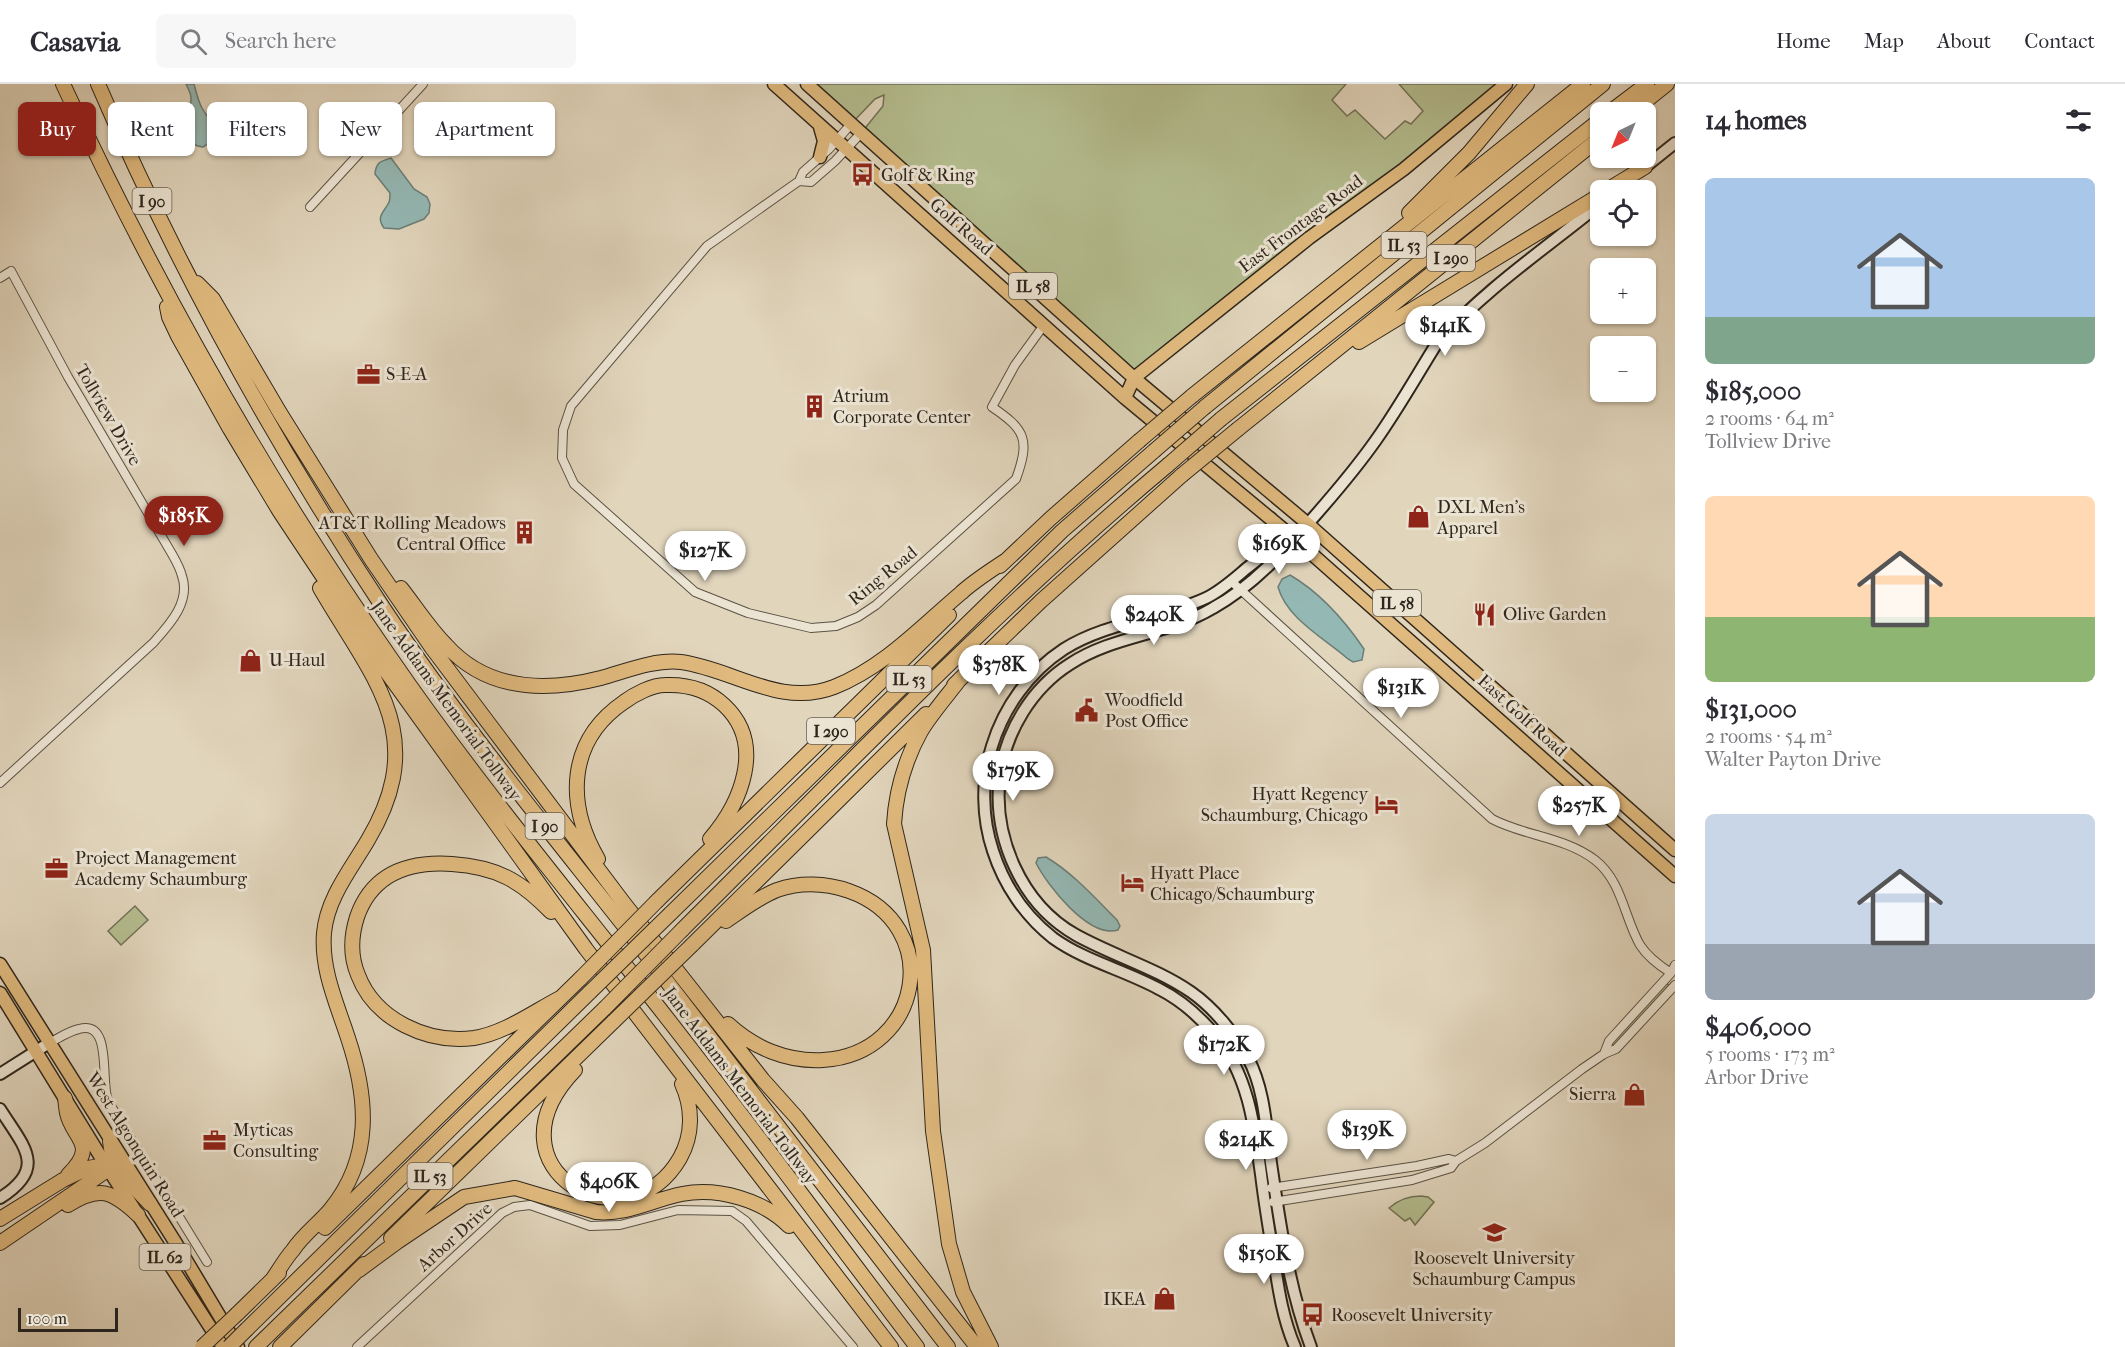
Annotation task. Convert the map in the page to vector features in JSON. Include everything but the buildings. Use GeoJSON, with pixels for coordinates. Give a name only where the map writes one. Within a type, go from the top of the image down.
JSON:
{"type":"FeatureCollection","features":[{"type":"Feature","properties":{"kind":"highway","name":"Jane Addams Memorial Tollway"},"geometry":{"type":"LineString","coordinates":[[63,84],[103,170],[165,292],[279,488],[396,666],[477,778],[681,1036],[917,1347]]}},
{"type":"Feature","properties":{"kind":"highway","name":"Jane Addams Memorial Tollway"},"geometry":{"type":"LineString","coordinates":[[98,84],[187,273],[310,493],[413,650],[484,747],[948,1347]]}},
{"type":"Feature","properties":{"kind":"highway"},"geometry":{"type":"LineString","coordinates":[[1357,263],[1469,153],[1527,84]]}},
{"type":"Feature","properties":{"kind":"highway","name":"I 290"},"geometry":{"type":"LineString","coordinates":[[560,998],[1005,561],[1139,441],[1357,263],[1583,84]]}},
{"type":"Feature","properties":{"kind":"highway","name":"IL 53"},"geometry":{"type":"LineString","coordinates":[[229,1347],[1062,531],[1205,407],[1602,84]]}},
{"type":"Feature","properties":{"kind":"highway"},"geometry":{"type":"LineString","coordinates":[[1623,102],[1647,84]]}},
{"type":"Feature","properties":{"kind":"highway"},"geometry":{"type":"LineString","coordinates":[[1644,102],[1667,84]]}},
{"type":"Feature","properties":{"kind":"highway","name":"IL 53"},"geometry":{"type":"LineString","coordinates":[[256,1346],[605,1008],[914,699],[1063,555],[1221,419],[1590,128]]}},
{"type":"Feature","properties":{"kind":"highway","name":"I 290"},"geometry":{"type":"LineString","coordinates":[[612,1023],[960,679],[1041,602],[1182,475],[1590,146]]}},
{"type":"Feature","properties":{"kind":"highway"},"geometry":{"type":"LineString","coordinates":[[1624,180],[1643,168]]}},
{"type":"Feature","properties":{"kind":"highway"},"geometry":{"type":"LineString","coordinates":[[1301,379],[1590,201]]}},
{"type":"Feature","properties":{"kind":"highway"},"geometry":{"type":"LineString","coordinates":[[187,273],[213,298],[280,413],[370,559],[432,648],[624,902],[977,1347]]}},
{"type":"Feature","properties":{"kind":"highway"},"geometry":{"type":"LineString","coordinates":[[165,292],[169,316],[178,336],[230,429],[280,512],[383,667],[586,949],[891,1347]]}},
{"type":"Feature","properties":{"kind":"highway"},"geometry":{"type":"LineString","coordinates":[[328,489],[446,646],[463,660],[485,673],[506,681],[532,686],[576,684],[659,663],[678,662],[696,665],[772,691],[803,693],[832,688],[855,678],[872,667],[934,618],[962,591],[1005,561]]}},
{"type":"Feature","properties":{"kind":"highway"},"geometry":{"type":"LineString","coordinates":[[272,1280],[293,1248],[338,1199],[350,1178],[359,1153],[364,1125],[362,1091],[354,1054],[326,969],[324,936],[327,916],[335,894],[386,805],[394,778],[397,750],[386,700],[373,674],[305,564],[280,512]]}},
{"type":"Feature","properties":{"kind":"highway"},"geometry":{"type":"LineString","coordinates":[[960,679],[922,730],[900,779],[894,824],[923,950],[933,1131],[950,1244],[963,1292],[991,1347]]}},
{"type":"Feature","properties":{"kind":"highway"},"geometry":{"type":"LineString","coordinates":[[624,902],[595,853],[584,828],[576,802],[578,769],[590,740],[612,711],[629,698],[662,685],[690,687],[713,696],[737,721],[744,736],[747,752],[742,785],[724,821],[672,886]]}},
{"type":"Feature","properties":{"kind":"highway"},"geometry":{"type":"LineString","coordinates":[[560,998],[506,1027],[475,1037],[438,1037],[413,1029],[384,1011],[368,993],[358,975],[352,943],[353,930],[362,904],[382,880],[408,867],[437,863],[475,866],[501,873],[529,891],[586,949]]}},
{"type":"Feature","properties":{"kind":"highway"},"geometry":{"type":"LineString","coordinates":[[697,940],[765,895],[779,889],[820,884],[858,894],[885,912],[901,933],[912,970],[907,999],[892,1026],[868,1048],[855,1054],[832,1059],[802,1059],[773,1053],[739,1034],[706,1005]]}},
{"type":"Feature","properties":{"kind":"highway","name":"IL 53"},"geometry":{"type":"LineString","coordinates":[[202,1347],[560,998]]}},
{"type":"Feature","properties":{"kind":"highway"},"geometry":{"type":"LineString","coordinates":[[612,1023],[601,1044],[556,1093],[548,1108],[544,1128],[545,1144],[552,1164],[564,1180],[586,1194],[612,1198],[643,1192],[661,1181],[670,1172],[684,1151],[690,1128],[688,1097],[658,1040]]}},
{"type":"Feature","properties":{"kind":"highway","name":"IL 53"},"geometry":{"type":"LineString","coordinates":[[280,1347],[612,1023]]}},
{"type":"Feature","properties":{"kind":"highway"},"geometry":{"type":"LineString","coordinates":[[63,1180],[79,1163],[83,1149],[80,1138],[67,1115],[65,1098]]}},
{"type":"Feature","properties":{"kind":"highway"},"geometry":{"type":"LineString","coordinates":[[0,1243],[103,1173],[112,1156],[110,1141]]}},
{"type":"Feature","properties":{"kind":"highway"},"geometry":{"type":"LineString","coordinates":[[0,1219],[63,1180],[88,1168],[116,1168],[150,1204]]}},
{"type":"Feature","properties":{"kind":"highway"},"geometry":{"type":"LineString","coordinates":[[359,1270],[465,1197],[515,1188],[606,1213],[632,1209],[683,1194],[717,1194],[761,1205],[781,1218],[838,1290],[880,1332]]}},
{"type":"Feature","properties":{"kind":"highway"},"geometry":{"type":"LineString","coordinates":[[14,1234],[83,1197],[99,1192],[115,1195],[138,1215]]}},
{"type":"Feature","properties":{"kind":"main road","name":"Golf Road"},"geometry":{"type":"LineString","coordinates":[[774,84],[1125,398]]}},
{"type":"Feature","properties":{"kind":"main road","name":"Golf Road"},"geometry":{"type":"LineString","coordinates":[[807,84],[1134,378]]}},
{"type":"Feature","properties":{"kind":"main road","name":"East Frontage Road"},"geometry":{"type":"LineString","coordinates":[[1125,398],[1134,378],[1309,238],[1404,169],[1506,84]]}},
{"type":"Feature","properties":{"kind":"main road"},"geometry":{"type":"LineString","coordinates":[[819,126],[824,141],[820,157]]}},
{"type":"Feature","properties":{"kind":"main road","name":"East Golf Road"},"geometry":{"type":"LineString","coordinates":[[1134,378],[1308,524],[1675,850]]}},
{"type":"Feature","properties":{"kind":"main road","name":"East Golf Road"},"geometry":{"type":"LineString","coordinates":[[1125,398],[1295,539],[1675,876]]}},
{"type":"Feature","properties":{"kind":"main road","name":"West Algonquin Road"},"geometry":{"type":"LineString","coordinates":[[0,964],[238,1347]]}},
{"type":"Feature","properties":{"kind":"main road","name":"West Algonquin Road"},"geometry":{"type":"LineString","coordinates":[[0,993],[107,1167],[223,1347]]}},
{"type":"Feature","properties":{"kind":"street"},"geometry":{"type":"LineString","coordinates":[[310,207],[423,84]]}},
{"type":"Feature","properties":{"kind":"street","name":"Ring Road"},"geometry":{"type":"LineString","coordinates":[[852,123],[803,172],[799,181],[707,246],[571,406],[563,430],[562,458],[574,484],[695,592],[748,613],[811,628],[836,626],[858,617],[876,605],[1016,479],[1023,458],[1023,437],[1010,420],[992,407],[1015,365],[1044,325]]}},
{"type":"Feature","properties":{"kind":"street","name":"Ring Road"},"geometry":{"type":"LineString","coordinates":[[799,181],[810,182],[846,150],[862,132]]}},
{"type":"Feature","properties":{"kind":"street"},"geometry":{"type":"LineString","coordinates":[[1656,158],[1675,143]]}},
{"type":"Feature","properties":{"kind":"street"},"geometry":{"type":"LineString","coordinates":[[1629,180],[1644,168]]}},
{"type":"Feature","properties":{"kind":"street"},"geometry":{"type":"LineString","coordinates":[[1311,1347],[1299,1314],[1277,1201],[1264,1109],[1254,1071],[1247,1057],[1222,1023],[1187,989],[1154,971],[1075,935],[1029,894],[1005,842],[1000,817],[999,784],[1002,764],[1015,726],[1036,694],[1066,666],[1100,647],[1182,624],[1212,609],[1241,590],[1284,552],[1346,480],[1378,437],[1437,343],[1486,296],[1590,212]]}},
{"type":"Feature","properties":{"kind":"street","name":"Tollview Drive"},"geometry":{"type":"LineString","coordinates":[[0,278],[11,271],[68,377],[172,554],[183,580],[182,602],[169,625],[153,643],[0,783]]}},
{"type":"Feature","properties":{"kind":"street"},"geometry":{"type":"LineString","coordinates":[[1271,519],[1275,530],[1274,540],[1268,550],[1210,596],[1187,606],[1087,637],[1063,650],[1045,665],[1019,691],[1003,718],[991,748],[984,783],[987,832],[996,860],[1013,894],[1033,919],[1053,938],[1068,947],[1156,987],[1184,1004],[1225,1047],[1242,1082],[1256,1132],[1264,1203],[1283,1312],[1294,1347]]}},
{"type":"Feature","properties":{"kind":"street"},"geometry":{"type":"LineString","coordinates":[[1231,581],[1492,819],[1503,825],[1566,844],[1594,859],[1615,884],[1643,949],[1673,969],[1609,1041],[1604,1054]]}},
{"type":"Feature","properties":{"kind":"street"},"geometry":{"type":"LineString","coordinates":[[1264,1203],[1412,1180],[1451,1168],[1456,1161],[1485,1143],[1604,1054],[1616,1049],[1675,985]]}},
{"type":"Feature","properties":{"kind":"street"},"geometry":{"type":"LineString","coordinates":[[0,1074],[50,1043],[79,1029],[89,1028],[97,1031],[102,1039],[104,1092],[108,1101],[207,1262]]}},
{"type":"Feature","properties":{"kind":"street"},"geometry":{"type":"LineString","coordinates":[[0,1109],[23,1146],[28,1159],[28,1168],[21,1183],[0,1198]]}},
{"type":"Feature","properties":{"kind":"street"},"geometry":{"type":"LineString","coordinates":[[1263,1189],[1433,1163],[1449,1158],[1456,1161]]}},
{"type":"Feature","properties":{"kind":"street","name":"Arbor Drive"},"geometry":{"type":"LineString","coordinates":[[357,1347],[502,1213],[514,1207],[530,1205],[596,1227],[620,1225],[678,1210],[732,1211],[746,1221],[853,1347]]}},
{"type":"Feature","properties":{"kind":"green space"},"geometry":{"type":"Polygon","coordinates":[[[807,84],[1346,84],[1332,100],[1347,116],[1355,110],[1385,139],[1405,121],[1411,124],[1423,111],[1399,84],[1504,84],[1134,378],[862,132],[883,106],[884,95],[875,99],[852,123],[807,84]]]}},
{"type":"Feature","properties":{"kind":"green space"},"geometry":{"type":"Polygon","coordinates":[[[135,906],[148,920],[121,945],[108,931],[135,906]]]}},
{"type":"Feature","properties":{"kind":"green space"},"geometry":{"type":"Polygon","coordinates":[[[1666,983],[1670,986],[1610,1048],[1611,1044],[1666,983]]]}},
{"type":"Feature","properties":{"kind":"green space"},"geometry":{"type":"Polygon","coordinates":[[[1428,1197],[1434,1202],[1415,1225],[1410,1218],[1405,1221],[1389,1208],[1404,1199],[1428,1197]]]}},
{"type":"Feature","properties":{"kind":"water"},"geometry":{"type":"Polygon","coordinates":[[[186,84],[194,84],[197,96],[207,115],[207,144],[203,147],[195,145],[195,102],[190,102],[186,84]]]}},
{"type":"Feature","properties":{"kind":"water"},"geometry":{"type":"Polygon","coordinates":[[[391,158],[414,189],[427,197],[430,204],[429,213],[424,219],[399,229],[384,228],[382,224],[381,215],[389,202],[390,193],[375,174],[380,163],[391,158]]]}},
{"type":"Feature","properties":{"kind":"water"},"geometry":{"type":"Polygon","coordinates":[[[1290,575],[1311,590],[1340,618],[1364,649],[1362,660],[1353,662],[1348,659],[1307,627],[1289,609],[1278,587],[1282,579],[1290,575]]]}},
{"type":"Feature","properties":{"kind":"water"},"geometry":{"type":"Polygon","coordinates":[[[1046,857],[1075,878],[1117,920],[1120,926],[1118,930],[1107,931],[1094,926],[1070,908],[1049,884],[1036,863],[1038,858],[1046,857]]]}},
{"type":"Feature","properties":{"kind":"place","name":"Golf & Ring"},"geometry":{"type":"Point","coordinates":[863,175]}},
{"type":"Feature","properties":{"kind":"place","name":"S-E-A"},"geometry":{"type":"Point","coordinates":[368,374]}},
{"type":"Feature","properties":{"kind":"place","name":"Atrium Corporate Center"},"geometry":{"type":"Point","coordinates":[815,406]}},
{"type":"Feature","properties":{"kind":"place","name":"DXL Men's Apparel"},"geometry":{"type":"Point","coordinates":[1419,517]}},
{"type":"Feature","properties":{"kind":"place","name":"AT&T Rolling Meadows Central Office"},"geometry":{"type":"Point","coordinates":[524,533]}},
{"type":"Feature","properties":{"kind":"place","name":"Olive Garden"},"geometry":{"type":"Point","coordinates":[1485,614]}},
{"type":"Feature","properties":{"kind":"place","name":"U-Haul"},"geometry":{"type":"Point","coordinates":[251,660]}},
{"type":"Feature","properties":{"kind":"place","name":"Woodfield Post Office"},"geometry":{"type":"Point","coordinates":[1087,710]}},
{"type":"Feature","properties":{"kind":"place","name":"Hyatt Regency Schaumburg, Chicago"},"geometry":{"type":"Point","coordinates":[1386,804]}},
{"type":"Feature","properties":{"kind":"place","name":"Project Management Academy Schaumburg"},"geometry":{"type":"Point","coordinates":[57,868]}},
{"type":"Feature","properties":{"kind":"place","name":"Hyatt Place Chicago/Schaumburg"},"geometry":{"type":"Point","coordinates":[1132,883]}},
{"type":"Feature","properties":{"kind":"place","name":"Sierra"},"geometry":{"type":"Point","coordinates":[1634,1094]}},
{"type":"Feature","properties":{"kind":"place","name":"Myticas Consulting"},"geometry":{"type":"Point","coordinates":[215,1140]}},
{"type":"Feature","properties":{"kind":"place","name":"Roosevelt University Schaumburg Campus"},"geometry":{"type":"Point","coordinates":[1494,1232]}},
{"type":"Feature","properties":{"kind":"place","name":"IKEA"},"geometry":{"type":"Point","coordinates":[1164,1299]}},
{"type":"Feature","properties":{"kind":"place","name":"Roosevelt University"},"geometry":{"type":"Point","coordinates":[1313,1315]}}]}
